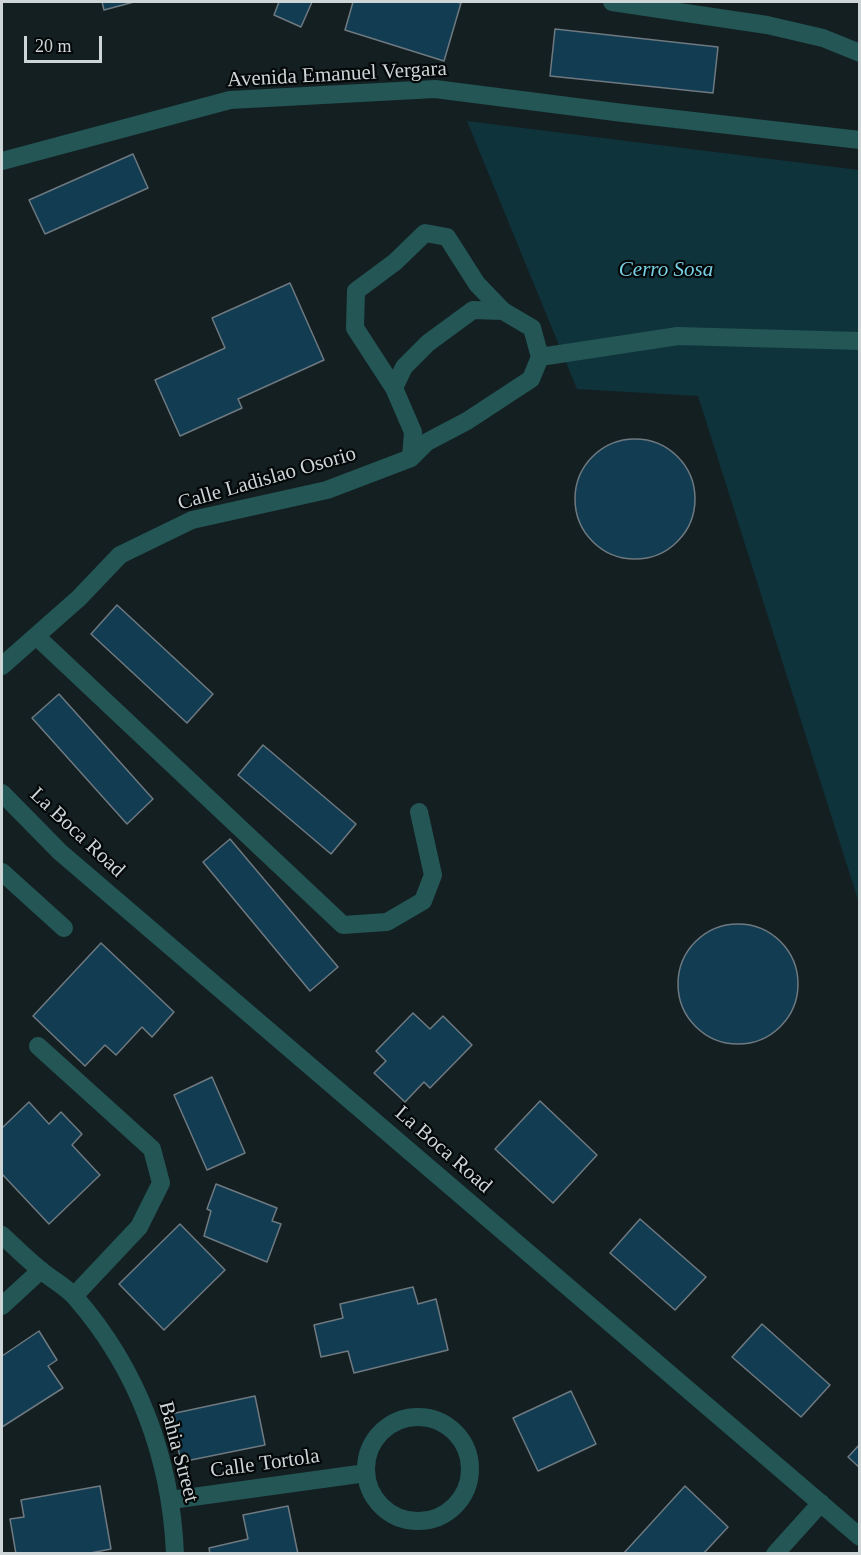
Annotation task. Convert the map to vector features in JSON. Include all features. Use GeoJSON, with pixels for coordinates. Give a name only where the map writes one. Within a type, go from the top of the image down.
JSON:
{"type":"FeatureCollection","features":[{"type":"Feature","properties":{"kind":"street"},"geometry":{"type":"LineString","coordinates":[[612,2],[767,25],[823,38],[860,53]]}},
{"type":"Feature","properties":{"kind":"street","name":"Avenida Emanuel Vergara"},"geometry":{"type":"LineString","coordinates":[[2,161],[230,100],[435,89],[860,140]]}},
{"type":"Feature","properties":{"kind":"street"},"geometry":{"type":"LineString","coordinates":[[411,458],[413,432],[394,388],[355,328],[356,291],[395,262],[425,233],[447,237],[477,284],[503,311],[532,327],[540,357],[678,336],[860,340]]}},
{"type":"Feature","properties":{"kind":"street"},"geometry":{"type":"LineString","coordinates":[[394,388],[404,367],[428,343],[473,310],[503,311]]}},
{"type":"Feature","properties":{"kind":"street","name":"Calle Ladislao Osorio"},"geometry":{"type":"LineString","coordinates":[[2,666],[79,598],[120,555],[192,520],[327,490],[411,458],[427,442],[467,421],[531,379],[540,357]]}},
{"type":"Feature","properties":{"kind":"street"},"geometry":{"type":"LineString","coordinates":[[36,636],[343,925],[387,922],[423,901],[433,875],[419,812]]}},
{"type":"Feature","properties":{"kind":"street","name":"La Boca Road"},"geometry":{"type":"LineString","coordinates":[[2,793],[60,852],[860,1538]]}},
{"type":"Feature","properties":{"kind":"street"},"geometry":{"type":"LineString","coordinates":[[2,872],[64,928]]}},
{"type":"Feature","properties":{"kind":"street"},"geometry":{"type":"LineString","coordinates":[[38,1046],[152,1149],[161,1182],[139,1227],[74,1296]]}},
{"type":"Feature","properties":{"kind":"street","name":"Bahia Street"},"geometry":{"type":"LineString","coordinates":[[2,1235],[74,1296],[116,1352],[145,1407],[171,1500],[174,1554]]}},
{"type":"Feature","properties":{"kind":"street"},"geometry":{"type":"LineString","coordinates":[[2,1306],[41,1270]]}},
{"type":"Feature","properties":{"kind":"street"},"geometry":{"type":"LineString","coordinates":[[414,1416],[430,1417],[445,1424],[458,1434],[471,1464],[469,1481],[463,1496],[453,1508],[439,1517],[423,1521],[406,1520],[391,1514],[374,1496],[366,1473],[373,1442],[384,1428],[398,1420],[414,1416]]}},
{"type":"Feature","properties":{"kind":"street","name":"Calle Tortola"},"geometry":{"type":"LineString","coordinates":[[171,1500],[366,1473]]}},
{"type":"Feature","properties":{"kind":"street"},"geometry":{"type":"LineString","coordinates":[[775,1554],[821,1503]]}},
{"type":"Feature","properties":{"kind":"green space","name":"Cerro Sosa"},"geometry":{"type":"Polygon","coordinates":[[[467,121],[859,170],[859,903],[698,396],[577,389],[467,121]]]}},
{"type":"Feature","properties":{"kind":"building"},"geometry":{"type":"Polygon","coordinates":[[[102,2],[134,2],[104,10],[102,2]]]}},
{"type":"Feature","properties":{"kind":"building"},"geometry":{"type":"Polygon","coordinates":[[[279,2],[312,2],[301,27],[274,15],[279,2]]]}},
{"type":"Feature","properties":{"kind":"building"},"geometry":{"type":"Polygon","coordinates":[[[353,2],[461,3],[444,61],[345,30],[353,2]]]}},
{"type":"Feature","properties":{"kind":"building"},"geometry":{"type":"Polygon","coordinates":[[[555,29],[718,47],[713,93],[550,76],[555,29]]]}},
{"type":"Feature","properties":{"kind":"building"},"geometry":{"type":"Polygon","coordinates":[[[133,154],[148,188],[45,234],[29,200],[133,154]]]}},
{"type":"Feature","properties":{"kind":"building"},"geometry":{"type":"Polygon","coordinates":[[[290,283],[324,360],[238,399],[242,408],[180,436],[155,380],[225,348],[212,318],[290,283]]]}},
{"type":"Feature","properties":{"kind":"building"},"geometry":{"type":"Polygon","coordinates":[[[635,439],[658,444],[677,457],[690,476],[695,499],[690,522],[677,541],[658,554],[635,559],[612,554],[593,541],[580,522],[575,499],[580,476],[593,457],[612,444],[635,439]]]}},
{"type":"Feature","properties":{"kind":"building"},"geometry":{"type":"Polygon","coordinates":[[[117,605],[213,694],[187,723],[91,634],[117,605]]]}},
{"type":"Feature","properties":{"kind":"building"},"geometry":{"type":"Polygon","coordinates":[[[59,694],[153,799],[127,824],[32,718],[59,694]]]}},
{"type":"Feature","properties":{"kind":"building"},"geometry":{"type":"Polygon","coordinates":[[[263,745],[356,824],[331,854],[238,775],[263,745]]]}},
{"type":"Feature","properties":{"kind":"building"},"geometry":{"type":"Polygon","coordinates":[[[230,839],[338,967],[310,991],[203,862],[230,839]]]}},
{"type":"Feature","properties":{"kind":"building"},"geometry":{"type":"Polygon","coordinates":[[[738,924],[761,928],[781,941],[794,961],[798,984],[794,1007],[781,1027],[761,1040],[738,1044],[715,1040],[695,1027],[682,1007],[678,984],[682,961],[695,941],[715,928],[738,924]]]}},
{"type":"Feature","properties":{"kind":"building"},"geometry":{"type":"Polygon","coordinates":[[[101,943],[174,1012],[152,1037],[142,1027],[116,1055],[105,1045],[85,1066],[33,1016],[101,943]]]}},
{"type":"Feature","properties":{"kind":"building"},"geometry":{"type":"Polygon","coordinates":[[[413,1013],[430,1029],[443,1016],[472,1045],[430,1088],[424,1082],[405,1102],[374,1073],[386,1061],[376,1051],[413,1013]]]}},
{"type":"Feature","properties":{"kind":"building"},"geometry":{"type":"Polygon","coordinates":[[[212,1077],[245,1153],[207,1170],[174,1095],[212,1077]]]}},
{"type":"Feature","properties":{"kind":"building"},"geometry":{"type":"Polygon","coordinates":[[[540,1101],[597,1155],[553,1203],[495,1149],[540,1101]]]}},
{"type":"Feature","properties":{"kind":"building"},"geometry":{"type":"Polygon","coordinates":[[[29,1102],[49,1124],[61,1112],[82,1134],[72,1145],[100,1175],[49,1224],[2,1174],[2,1128],[29,1102]]]}},
{"type":"Feature","properties":{"kind":"building"},"geometry":{"type":"Polygon","coordinates":[[[216,1184],[277,1208],[272,1221],[281,1224],[267,1262],[204,1236],[211,1211],[207,1209],[216,1184]]]}},
{"type":"Feature","properties":{"kind":"building"},"geometry":{"type":"Polygon","coordinates":[[[640,1219],[706,1277],[675,1310],[610,1253],[640,1219]]]}},
{"type":"Feature","properties":{"kind":"building"},"geometry":{"type":"Polygon","coordinates":[[[180,1224],[225,1270],[164,1330],[119,1284],[180,1224]]]}},
{"type":"Feature","properties":{"kind":"building"},"geometry":{"type":"Polygon","coordinates":[[[413,1287],[418,1304],[436,1299],[448,1350],[354,1373],[348,1351],[321,1357],[314,1325],[343,1318],[340,1304],[413,1287]]]}},
{"type":"Feature","properties":{"kind":"building"},"geometry":{"type":"Polygon","coordinates":[[[762,1324],[830,1385],[801,1417],[732,1357],[762,1324]]]}},
{"type":"Feature","properties":{"kind":"building"},"geometry":{"type":"Polygon","coordinates":[[[39,1331],[57,1360],[48,1366],[63,1388],[2,1427],[2,1356],[39,1331]]]}},
{"type":"Feature","properties":{"kind":"building"},"geometry":{"type":"Polygon","coordinates":[[[571,1391],[596,1444],[538,1471],[513,1418],[571,1391]]]}},
{"type":"Feature","properties":{"kind":"building"},"geometry":{"type":"Polygon","coordinates":[[[255,1396],[265,1445],[181,1462],[171,1414],[255,1396]]]}},
{"type":"Feature","properties":{"kind":"building"},"geometry":{"type":"Polygon","coordinates":[[[860,1444],[860,1468],[848,1457],[860,1444]]]}},
{"type":"Feature","properties":{"kind":"building"},"geometry":{"type":"Polygon","coordinates":[[[100,1486],[111,1549],[85,1554],[16,1554],[10,1519],[24,1517],[21,1500],[100,1486]]]}},
{"type":"Feature","properties":{"kind":"building"},"geometry":{"type":"Polygon","coordinates":[[[685,1486],[728,1527],[703,1554],[623,1554],[685,1486]]]}},
{"type":"Feature","properties":{"kind":"building"},"geometry":{"type":"Polygon","coordinates":[[[288,1506],[298,1554],[210,1554],[209,1548],[248,1539],[243,1515],[288,1506]]]}}]}
